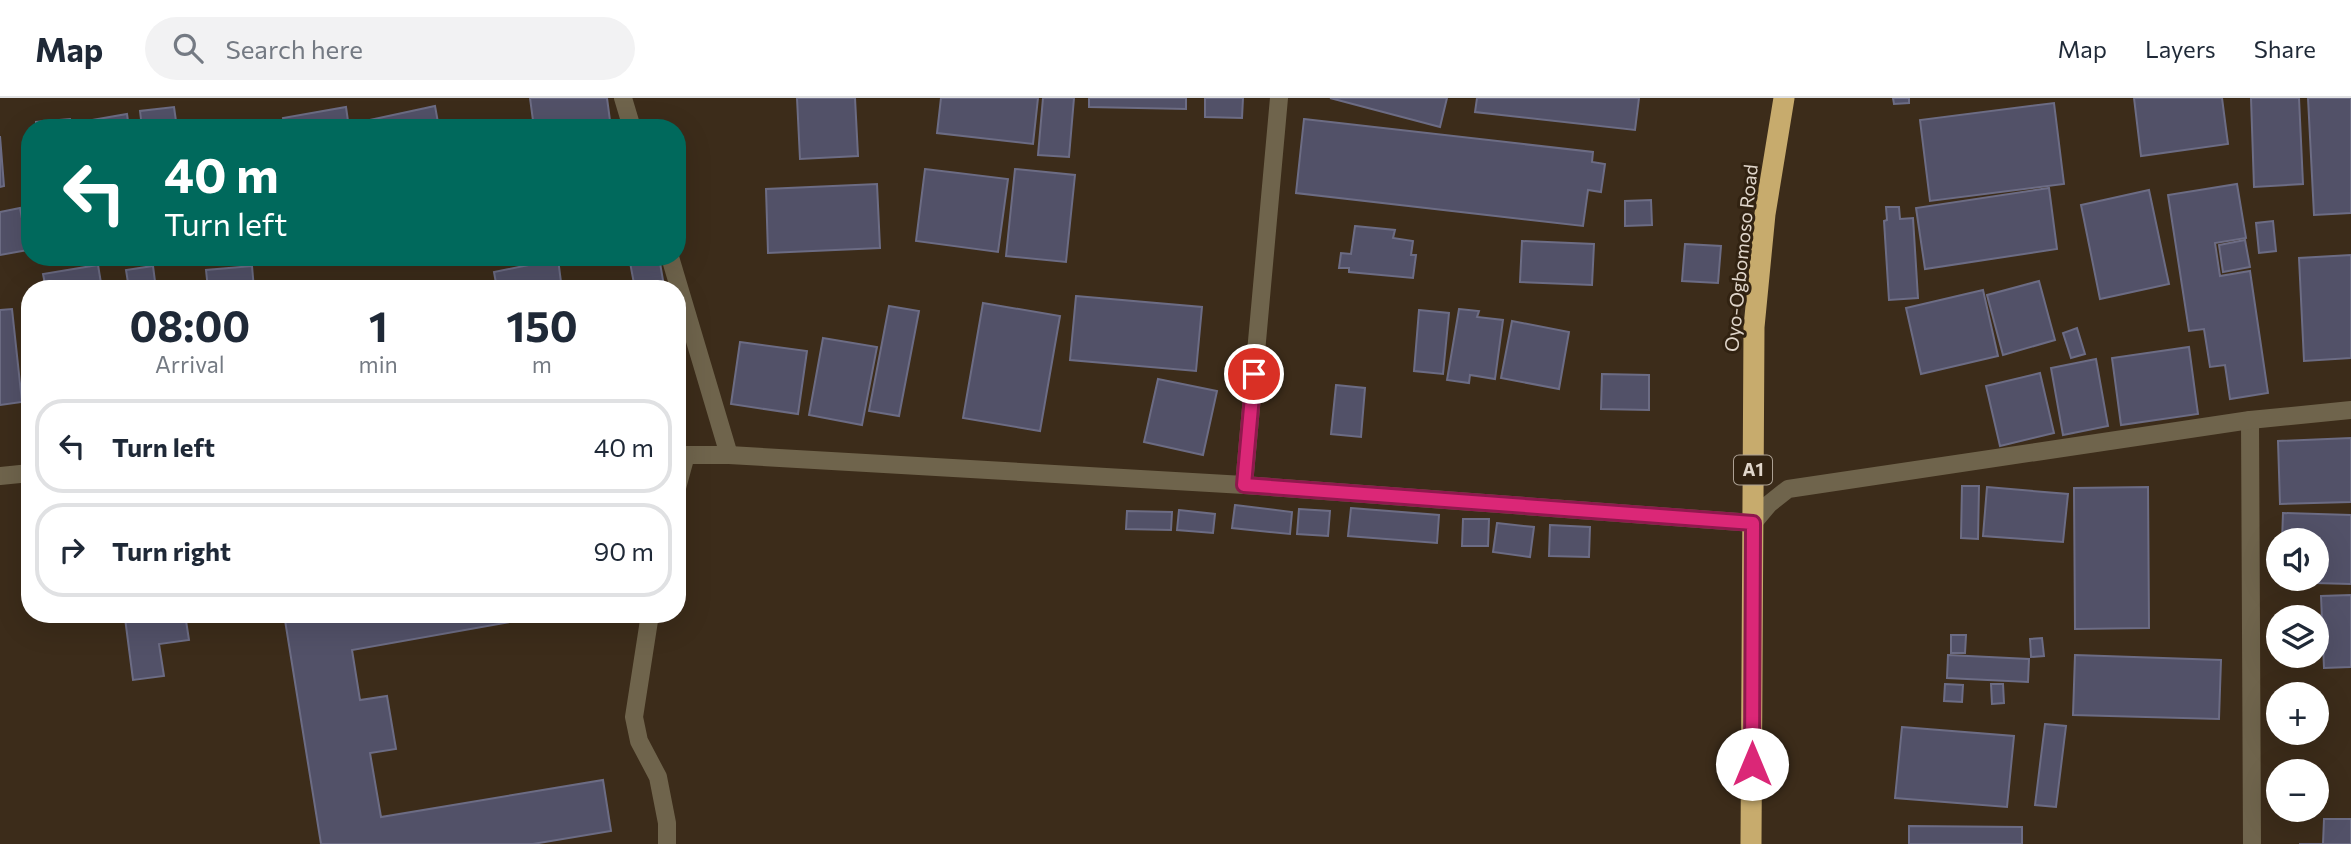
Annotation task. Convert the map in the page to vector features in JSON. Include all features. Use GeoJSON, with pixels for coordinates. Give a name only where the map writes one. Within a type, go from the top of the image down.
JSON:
{"type":"FeatureCollection","features":[{"type":"Feature","properties":{"kind":"highway","name":"Oyo-Ogbomoso Road"},"geometry":{"type":"LineString","coordinates":[[1751,844],[1754,327],[1765,214],[1784,98]]}},
{"type":"Feature","properties":{"kind":"street"},"geometry":{"type":"LineString","coordinates":[[623,98],[629,119]]}},
{"type":"Feature","properties":{"kind":"street"},"geometry":{"type":"LineString","coordinates":[[1244,485],[1279,98]]}},
{"type":"Feature","properties":{"kind":"street"},"geometry":{"type":"LineString","coordinates":[[686,311],[729,455]]}},
{"type":"Feature","properties":{"kind":"street"},"geometry":{"type":"LineString","coordinates":[[686,455],[729,455],[1244,485],[1753,523],[1769,504],[1788,489],[2250,419],[2351,410]]}},
{"type":"Feature","properties":{"kind":"street"},"geometry":{"type":"LineString","coordinates":[[2250,419],[2252,844]]}},
{"type":"Feature","properties":{"kind":"street"},"geometry":{"type":"LineString","coordinates":[[0,476],[21,474]]}},
{"type":"Feature","properties":{"kind":"street"},"geometry":{"type":"LineString","coordinates":[[649,623],[634,717],[639,741],[658,777],[667,823],[667,844]]}},
{"type":"Feature","properties":{"kind":"building"},"geometry":{"type":"Polygon","coordinates":[[[530,98],[607,98],[610,119],[533,119],[530,98]]]}},
{"type":"Feature","properties":{"kind":"building"},"geometry":{"type":"Polygon","coordinates":[[[797,98],[855,98],[858,156],[800,159],[797,98]]]}},
{"type":"Feature","properties":{"kind":"building"},"geometry":{"type":"Polygon","coordinates":[[[941,98],[1038,98],[1033,144],[937,133],[941,98]]]}},
{"type":"Feature","properties":{"kind":"building"},"geometry":{"type":"Polygon","coordinates":[[[1043,98],[1074,98],[1069,157],[1038,155],[1043,98]]]}},
{"type":"Feature","properties":{"kind":"building"},"geometry":{"type":"Polygon","coordinates":[[[1089,98],[1186,98],[1186,109],[1089,107],[1089,98]]]}},
{"type":"Feature","properties":{"kind":"building"},"geometry":{"type":"Polygon","coordinates":[[[1205,98],[1243,98],[1242,118],[1205,117],[1205,98]]]}},
{"type":"Feature","properties":{"kind":"building"},"geometry":{"type":"Polygon","coordinates":[[[1330,98],[1447,98],[1440,127],[1330,98]]]}},
{"type":"Feature","properties":{"kind":"building"},"geometry":{"type":"Polygon","coordinates":[[[1477,98],[1639,98],[1635,130],[1475,112],[1477,98]]]}},
{"type":"Feature","properties":{"kind":"building"},"geometry":{"type":"Polygon","coordinates":[[[1893,98],[1909,98],[1909,103],[1894,104],[1893,98]]]}},
{"type":"Feature","properties":{"kind":"building"},"geometry":{"type":"Polygon","coordinates":[[[2134,98],[2222,98],[2228,144],[2141,156],[2134,98]]]}},
{"type":"Feature","properties":{"kind":"building"},"geometry":{"type":"Polygon","coordinates":[[[2251,98],[2299,98],[2303,184],[2254,187],[2251,98]]]}},
{"type":"Feature","properties":{"kind":"building"},"geometry":{"type":"Polygon","coordinates":[[[2308,98],[2351,98],[2351,213],[2314,215],[2308,98]]]}},
{"type":"Feature","properties":{"kind":"building"},"geometry":{"type":"Polygon","coordinates":[[[2054,103],[2064,184],[1930,201],[1920,120],[2054,103]]]}},
{"type":"Feature","properties":{"kind":"building"},"geometry":{"type":"Polygon","coordinates":[[[435,106],[437,119],[374,119],[435,106]]]}},
{"type":"Feature","properties":{"kind":"building"},"geometry":{"type":"Polygon","coordinates":[[[174,107],[176,119],[141,119],[140,111],[174,107]]]}},
{"type":"Feature","properties":{"kind":"building"},"geometry":{"type":"Polygon","coordinates":[[[346,107],[348,119],[283,119],[346,107]]]}},
{"type":"Feature","properties":{"kind":"building"},"geometry":{"type":"Polygon","coordinates":[[[127,114],[128,119],[98,119],[127,114]]]}},
{"type":"Feature","properties":{"kind":"building"},"geometry":{"type":"Polygon","coordinates":[[[1304,119],[1593,152],[1592,162],[1605,164],[1601,192],[1588,190],[1583,226],[1296,193],[1304,119]]]}},
{"type":"Feature","properties":{"kind":"building"},"geometry":{"type":"Polygon","coordinates":[[[0,136],[4,186],[0,187],[0,136]]]}},
{"type":"Feature","properties":{"kind":"building"},"geometry":{"type":"Polygon","coordinates":[[[925,169],[1008,179],[998,252],[916,241],[925,169]]]}},
{"type":"Feature","properties":{"kind":"building"},"geometry":{"type":"Polygon","coordinates":[[[1015,169],[1075,175],[1066,262],[1006,256],[1015,169]]]}},
{"type":"Feature","properties":{"kind":"building"},"geometry":{"type":"Polygon","coordinates":[[[877,184],[880,248],[768,253],[766,189],[877,184]]]}},
{"type":"Feature","properties":{"kind":"building"},"geometry":{"type":"Polygon","coordinates":[[[2237,184],[2246,238],[2215,243],[2220,276],[2250,271],[2268,393],[2230,399],[2225,365],[2210,367],[2204,329],[2189,331],[2168,195],[2237,184]]]}},
{"type":"Feature","properties":{"kind":"building"},"geometry":{"type":"Polygon","coordinates":[[[2049,188],[2057,249],[1925,269],[1916,208],[2049,188]]]}},
{"type":"Feature","properties":{"kind":"building"},"geometry":{"type":"Polygon","coordinates":[[[2149,190],[2169,284],[2100,299],[2081,205],[2149,190]]]}},
{"type":"Feature","properties":{"kind":"building"},"geometry":{"type":"Polygon","coordinates":[[[1651,200],[1652,225],[1625,226],[1625,201],[1651,200]]]}},
{"type":"Feature","properties":{"kind":"building"},"geometry":{"type":"Polygon","coordinates":[[[1886,207],[1899,207],[1900,219],[1913,218],[1918,298],[1889,300],[1884,221],[1887,220],[1886,207]]]}},
{"type":"Feature","properties":{"kind":"building"},"geometry":{"type":"Polygon","coordinates":[[[20,208],[21,251],[0,255],[0,212],[20,208]]]}},
{"type":"Feature","properties":{"kind":"building"},"geometry":{"type":"Polygon","coordinates":[[[2273,221],[2276,251],[2259,253],[2256,223],[2273,221]]]}},
{"type":"Feature","properties":{"kind":"building"},"geometry":{"type":"Polygon","coordinates":[[[1355,226],[1395,230],[1393,238],[1413,241],[1411,255],[1416,255],[1413,278],[1349,272],[1349,268],[1339,268],[1341,253],[1351,254],[1355,226]]]}},
{"type":"Feature","properties":{"kind":"building"},"geometry":{"type":"Polygon","coordinates":[[[2245,240],[2250,267],[2223,272],[2219,245],[2245,240]]]}},
{"type":"Feature","properties":{"kind":"building"},"geometry":{"type":"Polygon","coordinates":[[[1522,241],[1594,244],[1592,285],[1520,282],[1522,241]]]}},
{"type":"Feature","properties":{"kind":"building"},"geometry":{"type":"Polygon","coordinates":[[[1685,244],[1721,246],[1718,283],[1682,281],[1685,244]]]}},
{"type":"Feature","properties":{"kind":"building"},"geometry":{"type":"Polygon","coordinates":[[[2351,255],[2351,358],[2304,361],[2299,258],[2351,255]]]}},
{"type":"Feature","properties":{"kind":"building"},"geometry":{"type":"Polygon","coordinates":[[[98,266],[100,280],[44,280],[43,274],[98,266]]]}},
{"type":"Feature","properties":{"kind":"building"},"geometry":{"type":"Polygon","coordinates":[[[153,266],[155,280],[128,280],[126,270],[153,266]]]}},
{"type":"Feature","properties":{"kind":"building"},"geometry":{"type":"Polygon","coordinates":[[[252,266],[253,280],[207,280],[206,270],[252,266]]]}},
{"type":"Feature","properties":{"kind":"building"},"geometry":{"type":"Polygon","coordinates":[[[524,266],[559,266],[561,280],[495,280],[494,272],[524,266]]]}},
{"type":"Feature","properties":{"kind":"building"},"geometry":{"type":"Polygon","coordinates":[[[631,266],[661,266],[663,280],[633,280],[631,266]]]}},
{"type":"Feature","properties":{"kind":"building"},"geometry":{"type":"Polygon","coordinates":[[[2039,281],[2055,340],[2003,355],[1987,295],[2039,281]]]}},
{"type":"Feature","properties":{"kind":"building"},"geometry":{"type":"Polygon","coordinates":[[[1983,290],[1998,356],[1921,374],[1906,308],[1983,290]]]}},
{"type":"Feature","properties":{"kind":"building"},"geometry":{"type":"Polygon","coordinates":[[[1076,296],[1202,307],[1196,371],[1070,360],[1076,296]]]}},
{"type":"Feature","properties":{"kind":"building"},"geometry":{"type":"Polygon","coordinates":[[[983,303],[1060,316],[1040,431],[963,418],[983,303]]]}},
{"type":"Feature","properties":{"kind":"building"},"geometry":{"type":"Polygon","coordinates":[[[889,306],[919,311],[899,416],[869,411],[889,306]]]}},
{"type":"Feature","properties":{"kind":"building"},"geometry":{"type":"Polygon","coordinates":[[[12,309],[21,402],[0,405],[0,310],[12,309]]]}},
{"type":"Feature","properties":{"kind":"building"},"geometry":{"type":"Polygon","coordinates":[[[1459,309],[1479,311],[1477,317],[1503,320],[1495,379],[1470,375],[1469,383],[1447,380],[1459,309]]]}},
{"type":"Feature","properties":{"kind":"building"},"geometry":{"type":"Polygon","coordinates":[[[1419,310],[1449,313],[1443,374],[1414,371],[1419,310]]]}},
{"type":"Feature","properties":{"kind":"building"},"geometry":{"type":"Polygon","coordinates":[[[1512,321],[1569,332],[1559,389],[1501,378],[1512,321]]]}},
{"type":"Feature","properties":{"kind":"building"},"geometry":{"type":"Polygon","coordinates":[[[2077,328],[2085,354],[2071,358],[2063,333],[2077,328]]]}},
{"type":"Feature","properties":{"kind":"building"},"geometry":{"type":"Polygon","coordinates":[[[823,338],[877,347],[862,425],[809,415],[823,338]]]}},
{"type":"Feature","properties":{"kind":"building"},"geometry":{"type":"Polygon","coordinates":[[[740,342],[807,351],[798,414],[731,404],[740,342]]]}},
{"type":"Feature","properties":{"kind":"building"},"geometry":{"type":"Polygon","coordinates":[[[2189,347],[2198,414],[2121,425],[2112,358],[2189,347]]]}},
{"type":"Feature","properties":{"kind":"building"},"geometry":{"type":"Polygon","coordinates":[[[2096,359],[2108,426],[2063,435],[2051,368],[2096,359]]]}},
{"type":"Feature","properties":{"kind":"building"},"geometry":{"type":"Polygon","coordinates":[[[2040,373],[2054,433],[2000,446],[1986,386],[2040,373]]]}},
{"type":"Feature","properties":{"kind":"building"},"geometry":{"type":"Polygon","coordinates":[[[1602,374],[1649,375],[1649,410],[1601,409],[1602,374]]]}},
{"type":"Feature","properties":{"kind":"building"},"geometry":{"type":"Polygon","coordinates":[[[1158,379],[1217,391],[1203,455],[1144,442],[1158,379]]]}},
{"type":"Feature","properties":{"kind":"building"},"geometry":{"type":"Polygon","coordinates":[[[1336,385],[1365,388],[1361,437],[1331,434],[1336,385]]]}},
{"type":"Feature","properties":{"kind":"building"},"geometry":{"type":"Polygon","coordinates":[[[2351,438],[2351,502],[2280,504],[2278,441],[2351,438]]]}},
{"type":"Feature","properties":{"kind":"building"},"geometry":{"type":"Polygon","coordinates":[[[1962,486],[1979,486],[1978,539],[1961,538],[1962,486]]]}},
{"type":"Feature","properties":{"kind":"building"},"geometry":{"type":"Polygon","coordinates":[[[1987,487],[2068,494],[2063,542],[1983,536],[1987,487]]]}},
{"type":"Feature","properties":{"kind":"building"},"geometry":{"type":"Polygon","coordinates":[[[2148,487],[2149,628],[2075,629],[2074,488],[2148,487]]]}},
{"type":"Feature","properties":{"kind":"building"},"geometry":{"type":"Polygon","coordinates":[[[1235,505],[1292,512],[1290,534],[1232,528],[1235,505]]]}},
{"type":"Feature","properties":{"kind":"building"},"geometry":{"type":"Polygon","coordinates":[[[1351,508],[1439,515],[1437,543],[1348,536],[1351,508]]]}},
{"type":"Feature","properties":{"kind":"building"},"geometry":{"type":"Polygon","coordinates":[[[1299,509],[1330,511],[1328,536],[1297,534],[1299,509]]]}},
{"type":"Feature","properties":{"kind":"building"},"geometry":{"type":"Polygon","coordinates":[[[1179,510],[1215,514],[1213,533],[1177,530],[1179,510]]]}},
{"type":"Feature","properties":{"kind":"building"},"geometry":{"type":"Polygon","coordinates":[[[1127,511],[1172,512],[1171,530],[1126,529],[1127,511]]]}},
{"type":"Feature","properties":{"kind":"building"},"geometry":{"type":"Polygon","coordinates":[[[2283,513],[2351,515],[2351,584],[2329,583],[2329,528],[2282,528],[2283,513]]]}},
{"type":"Feature","properties":{"kind":"building"},"geometry":{"type":"Polygon","coordinates":[[[1463,519],[1489,519],[1488,546],[1462,546],[1463,519]]]}},
{"type":"Feature","properties":{"kind":"building"},"geometry":{"type":"Polygon","coordinates":[[[1497,523],[1534,527],[1530,557],[1493,552],[1497,523]]]}},
{"type":"Feature","properties":{"kind":"building"},"geometry":{"type":"Polygon","coordinates":[[[1550,525],[1590,527],[1589,557],[1549,556],[1550,525]]]}},
{"type":"Feature","properties":{"kind":"building"},"geometry":{"type":"Polygon","coordinates":[[[2351,595],[2351,667],[2329,668],[2329,605],[2321,605],[2321,596],[2351,595]]]}},
{"type":"Feature","properties":{"kind":"building"},"geometry":{"type":"Polygon","coordinates":[[[126,623],[186,623],[189,640],[159,644],[164,676],[133,680],[126,623]]]}},
{"type":"Feature","properties":{"kind":"building"},"geometry":{"type":"Polygon","coordinates":[[[285,623],[504,623],[352,650],[360,700],[387,696],[396,749],[370,753],[381,817],[603,780],[611,831],[533,844],[321,844],[285,623]]]}},
{"type":"Feature","properties":{"kind":"building"},"geometry":{"type":"Polygon","coordinates":[[[1951,635],[1966,635],[1965,653],[1951,653],[1951,635]]]}},
{"type":"Feature","properties":{"kind":"building"},"geometry":{"type":"Polygon","coordinates":[[[2042,638],[2044,656],[2031,657],[2030,639],[2042,638]]]}},
{"type":"Feature","properties":{"kind":"building"},"geometry":{"type":"Polygon","coordinates":[[[1948,655],[2029,659],[2028,682],[1947,678],[1948,655]]]}},
{"type":"Feature","properties":{"kind":"building"},"geometry":{"type":"Polygon","coordinates":[[[2075,655],[2221,660],[2219,719],[2073,715],[2075,655]]]}},
{"type":"Feature","properties":{"kind":"building"},"geometry":{"type":"Polygon","coordinates":[[[1945,684],[1963,685],[1962,702],[1944,701],[1945,684]]]}},
{"type":"Feature","properties":{"kind":"building"},"geometry":{"type":"Polygon","coordinates":[[[1991,684],[2003,684],[2004,703],[1992,704],[1991,684]]]}},
{"type":"Feature","properties":{"kind":"building"},"geometry":{"type":"Polygon","coordinates":[[[2045,724],[2066,726],[2056,807],[2035,805],[2045,724]]]}},
{"type":"Feature","properties":{"kind":"building"},"geometry":{"type":"Polygon","coordinates":[[[1902,727],[2014,736],[2007,807],[1895,798],[1902,727]]]}},
{"type":"Feature","properties":{"kind":"building"},"geometry":{"type":"Polygon","coordinates":[[[2329,819],[2351,819],[2351,844],[2323,844],[2324,822],[2329,822],[2329,819]]]}},
{"type":"Feature","properties":{"kind":"building"},"geometry":{"type":"Polygon","coordinates":[[[1909,826],[2022,827],[2022,844],[1909,844],[1909,826]]]}},
{"type":"Feature","properties":{"kind":"route"},"geometry":{"type":"LineString","coordinates":[[1254,374],[1244,485],[1753,523],[1752,764]]}}]}
